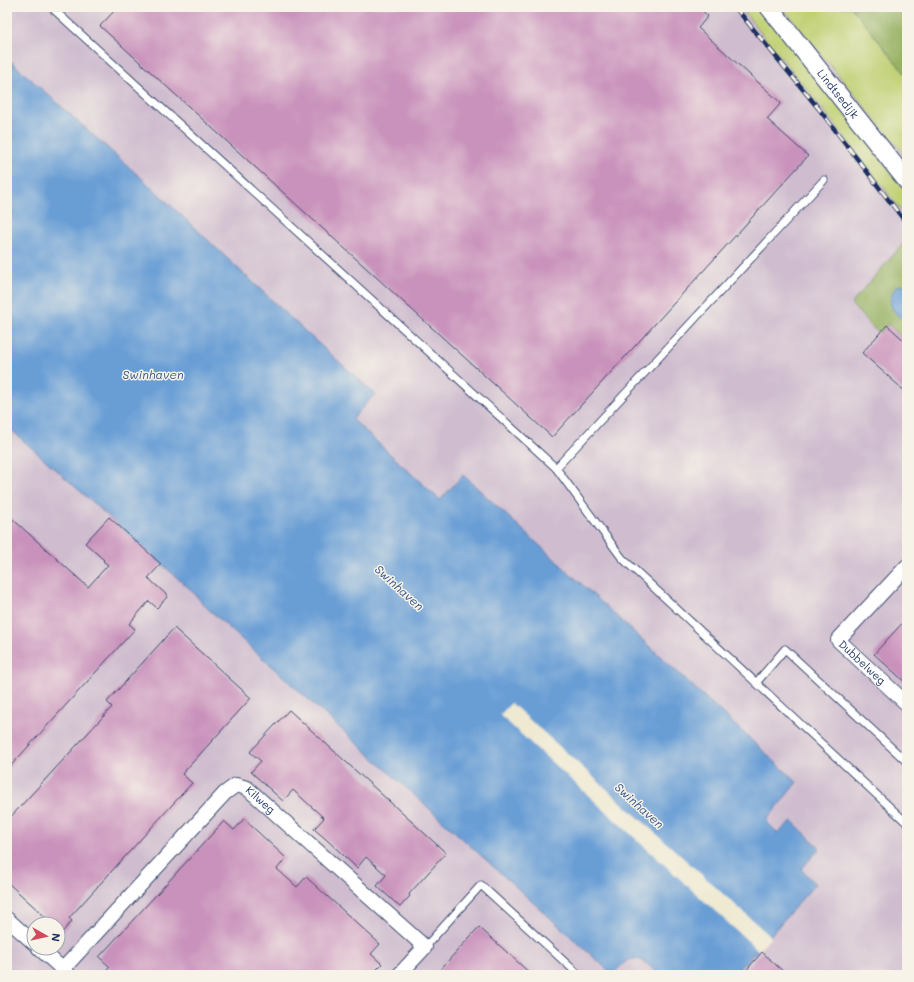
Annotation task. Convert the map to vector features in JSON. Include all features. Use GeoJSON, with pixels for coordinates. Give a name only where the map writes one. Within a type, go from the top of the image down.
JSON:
{"type":"FeatureCollection","features":[{"type":"Feature","properties":{"kind":"street","name":"Lindtsedijk"},"geometry":{"type":"LineString","coordinates":[[769,7],[907,181]]}},
{"type":"Feature","properties":{"kind":"street","name":"Dubbelweg"},"geometry":{"type":"LineString","coordinates":[[907,566],[838,640],[907,704]]}},
{"type":"Feature","properties":{"kind":"street","name":"Kilweg"},"geometry":{"type":"LineString","coordinates":[[66,972],[225,793],[236,785],[247,788],[425,947]]}},
{"type":"Feature","properties":{"kind":"street"},"geometry":{"type":"LineString","coordinates":[[7,919],[26,937]]}},
{"type":"Feature","properties":{"kind":"street"},"geometry":{"type":"LineString","coordinates":[[399,975],[425,947]]}},
{"type":"Feature","properties":{"kind":"street"},"geometry":{"type":"LineString","coordinates":[[48,956],[66,972]]}},
{"type":"Feature","properties":{"kind":"lane"},"geometry":{"type":"LineString","coordinates":[[51,7],[556,468],[622,558],[907,823]]}},
{"type":"Feature","properties":{"kind":"lane"},"geometry":{"type":"LineString","coordinates":[[556,468],[824,180]]}},
{"type":"Feature","properties":{"kind":"lane"},"geometry":{"type":"LineString","coordinates":[[756,683],[786,649],[907,762]]}},
{"type":"Feature","properties":{"kind":"lane"},"geometry":{"type":"LineString","coordinates":[[425,947],[481,885],[579,975]]}},
{"type":"Feature","properties":{"kind":"shaded area"},"geometry":{"type":"Polygon","coordinates":[[[7,7],[907,7],[907,975],[7,975],[7,7]]]}},
{"type":"Feature","properties":{"kind":"green space"},"geometry":{"type":"Polygon","coordinates":[[[740,7],[760,7],[862,134],[907,193],[907,218],[833,122],[740,7]]]}},
{"type":"Feature","properties":{"kind":"green space"},"geometry":{"type":"Polygon","coordinates":[[[782,7],[851,7],[907,76],[907,158],[782,7]]]}},
{"type":"Feature","properties":{"kind":"green space"},"geometry":{"type":"Polygon","coordinates":[[[851,7],[894,7],[907,14],[907,76],[851,7]]]}},
{"type":"Feature","properties":{"kind":"green space"},"geometry":{"type":"Polygon","coordinates":[[[907,239],[907,285],[896,286],[892,309],[907,324],[907,342],[888,324],[879,333],[851,304],[907,239]]]}},
{"type":"Feature","properties":{"kind":"water","name":"Swinhaven"},"geometry":{"type":"Polygon","coordinates":[[[7,58],[148,184],[308,334],[375,394],[352,419],[440,500],[463,475],[797,782],[766,821],[778,833],[792,821],[820,848],[801,869],[815,884],[755,953],[732,975],[659,975],[647,964],[634,959],[624,963],[615,972],[610,972],[206,607],[191,590],[7,426],[7,58]]]}},
{"type":"Feature","properties":{"kind":"water"},"geometry":{"type":"Polygon","coordinates":[[[907,285],[907,324],[894,311],[891,298],[896,286],[907,285]]]}},
{"type":"Feature","properties":{"kind":"pier"},"geometry":{"type":"Polygon","coordinates":[[[511,703],[771,937],[759,951],[500,715],[511,703]]]}},
{"type":"Feature","properties":{"kind":"building"},"geometry":{"type":"Polygon","coordinates":[[[118,7],[698,7],[708,16],[698,28],[781,103],[767,119],[808,156],[552,437],[100,26],[118,7]]]}},
{"type":"Feature","properties":{"kind":"building"},"geometry":{"type":"Polygon","coordinates":[[[887,325],[907,343],[907,393],[862,353],[887,325]]]}},
{"type":"Feature","properties":{"kind":"building"},"geometry":{"type":"Polygon","coordinates":[[[7,514],[88,587],[108,565],[85,543],[109,517],[161,564],[148,578],[168,596],[157,608],[149,601],[129,624],[135,629],[7,770],[7,514]]]}},
{"type":"Feature","properties":{"kind":"building"},"geometry":{"type":"Polygon","coordinates":[[[907,618],[907,684],[874,654],[907,618]]]}},
{"type":"Feature","properties":{"kind":"building"},"geometry":{"type":"Polygon","coordinates":[[[174,628],[251,698],[182,774],[192,783],[69,918],[72,921],[66,928],[66,916],[44,916],[7,882],[7,821],[112,707],[107,702],[174,628]]]}},
{"type":"Feature","properties":{"kind":"building"},"geometry":{"type":"Polygon","coordinates":[[[289,710],[446,853],[409,894],[410,896],[400,907],[377,886],[386,875],[366,857],[357,868],[314,829],[324,818],[293,790],[283,801],[251,772],[261,761],[250,752],[289,710]]]}},
{"type":"Feature","properties":{"kind":"building"},"geometry":{"type":"Polygon","coordinates":[[[244,819],[286,858],[277,869],[297,887],[306,877],[380,944],[371,954],[382,964],[371,975],[102,975],[110,967],[99,957],[224,821],[234,830],[244,819]]]}},
{"type":"Feature","properties":{"kind":"building"},"geometry":{"type":"Polygon","coordinates":[[[479,927],[532,975],[435,975],[479,927]]]}},
{"type":"Feature","properties":{"kind":"building"},"geometry":{"type":"Polygon","coordinates":[[[762,952],[787,975],[742,975],[762,952]]]}},
{"type":"Feature","properties":{"kind":"railway"},"geometry":{"type":"LineString","coordinates":[[735,7],[819,109],[907,224]]}}]}
